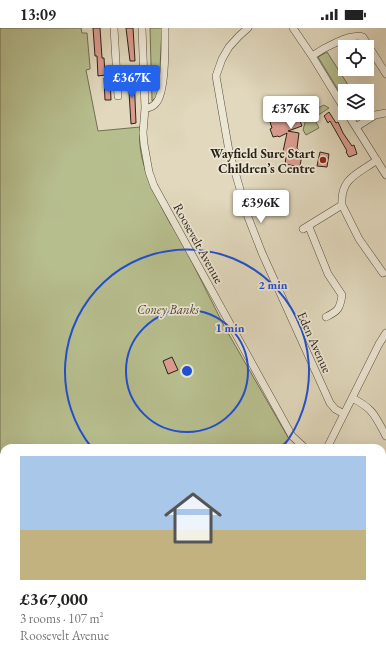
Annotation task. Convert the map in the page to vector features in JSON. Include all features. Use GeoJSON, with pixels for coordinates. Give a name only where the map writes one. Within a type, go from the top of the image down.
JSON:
{"type":"FeatureCollection","features":[{"type":"Feature","properties":{"kind":"street"},"geometry":{"type":"LineString","coordinates":[[114,28],[118,96]]}},
{"type":"Feature","properties":{"kind":"street","name":"Roosevelt Avenue"},"geometry":{"type":"LineString","coordinates":[[142,28],[145,108],[143,133],[149,172],[154,186],[292,436],[301,444]]}},
{"type":"Feature","properties":{"kind":"street"},"geometry":{"type":"LineString","coordinates":[[145,108],[151,107],[157,103],[161,92],[165,28]]}},
{"type":"Feature","properties":{"kind":"street","name":"Eden Avenue"},"geometry":{"type":"LineString","coordinates":[[248,28],[229,47],[222,58],[216,76],[229,151],[244,202],[262,253],[330,403],[335,409],[344,414]]}},
{"type":"Feature","properties":{"kind":"street"},"geometry":{"type":"LineString","coordinates":[[292,28],[312,56],[338,99]]}},
{"type":"Feature","properties":{"kind":"street"},"geometry":{"type":"LineString","coordinates":[[312,56],[331,44],[358,36],[363,37],[386,74]]}},
{"type":"Feature","properties":{"kind":"street"},"geometry":{"type":"LineString","coordinates":[[116,72],[143,69]]}},
{"type":"Feature","properties":{"kind":"street"},"geometry":{"type":"LineString","coordinates":[[356,127],[375,115],[386,112]]}},
{"type":"Feature","properties":{"kind":"street"},"geometry":{"type":"LineString","coordinates":[[352,120],[386,175]]}},
{"type":"Feature","properties":{"kind":"street"},"geometry":{"type":"LineString","coordinates":[[377,160],[348,180],[343,190],[342,205],[358,239],[383,274]]}},
{"type":"Feature","properties":{"kind":"street"},"geometry":{"type":"LineString","coordinates":[[326,317],[336,312],[341,302],[342,295],[328,274],[306,228],[342,205]]}},
{"type":"Feature","properties":{"kind":"street"},"geometry":{"type":"LineString","coordinates":[[329,444],[379,344],[386,333]]}},
{"type":"Feature","properties":{"kind":"street"},"geometry":{"type":"LineString","coordinates":[[352,398],[364,404],[372,411],[386,436]]}},
{"type":"Feature","properties":{"kind":"green space","name":"Coney Banks"},"geometry":{"type":"Polygon","coordinates":[[[0,28],[81,28],[82,33],[87,33],[90,69],[86,70],[98,131],[140,127],[141,155],[156,197],[171,225],[174,226],[224,326],[289,439],[283,444],[0,444],[0,28]]]}},
{"type":"Feature","properties":{"kind":"green space"},"geometry":{"type":"Polygon","coordinates":[[[150,28],[162,28],[159,88],[156,97],[152,101],[150,28]]]}},
{"type":"Feature","properties":{"kind":"green space"},"geometry":{"type":"Polygon","coordinates":[[[327,52],[338,69],[338,76],[342,76],[348,84],[338,84],[338,90],[318,57],[327,52]]]}},
{"type":"Feature","properties":{"kind":"green space"},"geometry":{"type":"Polygon","coordinates":[[[324,105],[329,108],[314,118],[319,128],[306,135],[303,130],[306,119],[318,108],[324,105]]]}},
{"type":"Feature","properties":{"kind":"building"},"geometry":{"type":"Polygon","coordinates":[[[93,28],[100,28],[105,75],[98,76],[93,28]]]}},
{"type":"Feature","properties":{"kind":"building"},"geometry":{"type":"Polygon","coordinates":[[[126,28],[133,28],[135,61],[130,61],[126,28]]]}},
{"type":"Feature","properties":{"kind":"building"},"geometry":{"type":"Polygon","coordinates":[[[128,76],[134,76],[136,123],[131,124],[128,76]]]}},
{"type":"Feature","properties":{"kind":"building"},"geometry":{"type":"Polygon","coordinates":[[[110,77],[111,100],[105,100],[104,78],[110,77]]]}},
{"type":"Feature","properties":{"kind":"building"},"geometry":{"type":"Polygon","coordinates":[[[292,99],[294,105],[310,99],[313,109],[298,116],[302,126],[288,131],[299,133],[297,148],[302,155],[299,171],[295,170],[295,166],[285,164],[286,157],[282,156],[287,133],[279,137],[273,137],[270,129],[272,128],[270,122],[279,116],[278,114],[288,110],[285,101],[292,99]]]}},
{"type":"Feature","properties":{"kind":"building"},"geometry":{"type":"Polygon","coordinates":[[[329,112],[336,123],[338,122],[343,133],[352,146],[354,145],[357,154],[349,157],[330,121],[328,123],[324,116],[329,112]]]}},
{"type":"Feature","properties":{"kind":"building"},"geometry":{"type":"Polygon","coordinates":[[[320,152],[329,154],[327,167],[317,166],[320,152]]]}},
{"type":"Feature","properties":{"kind":"building"},"geometry":{"type":"Polygon","coordinates":[[[172,357],[178,370],[168,374],[163,361],[172,357]]]}},
{"type":"Feature","properties":{"kind":"place","name":"Wayfield Sure Start Children’s Centre"},"geometry":{"type":"Point","coordinates":[323,160]}}]}
